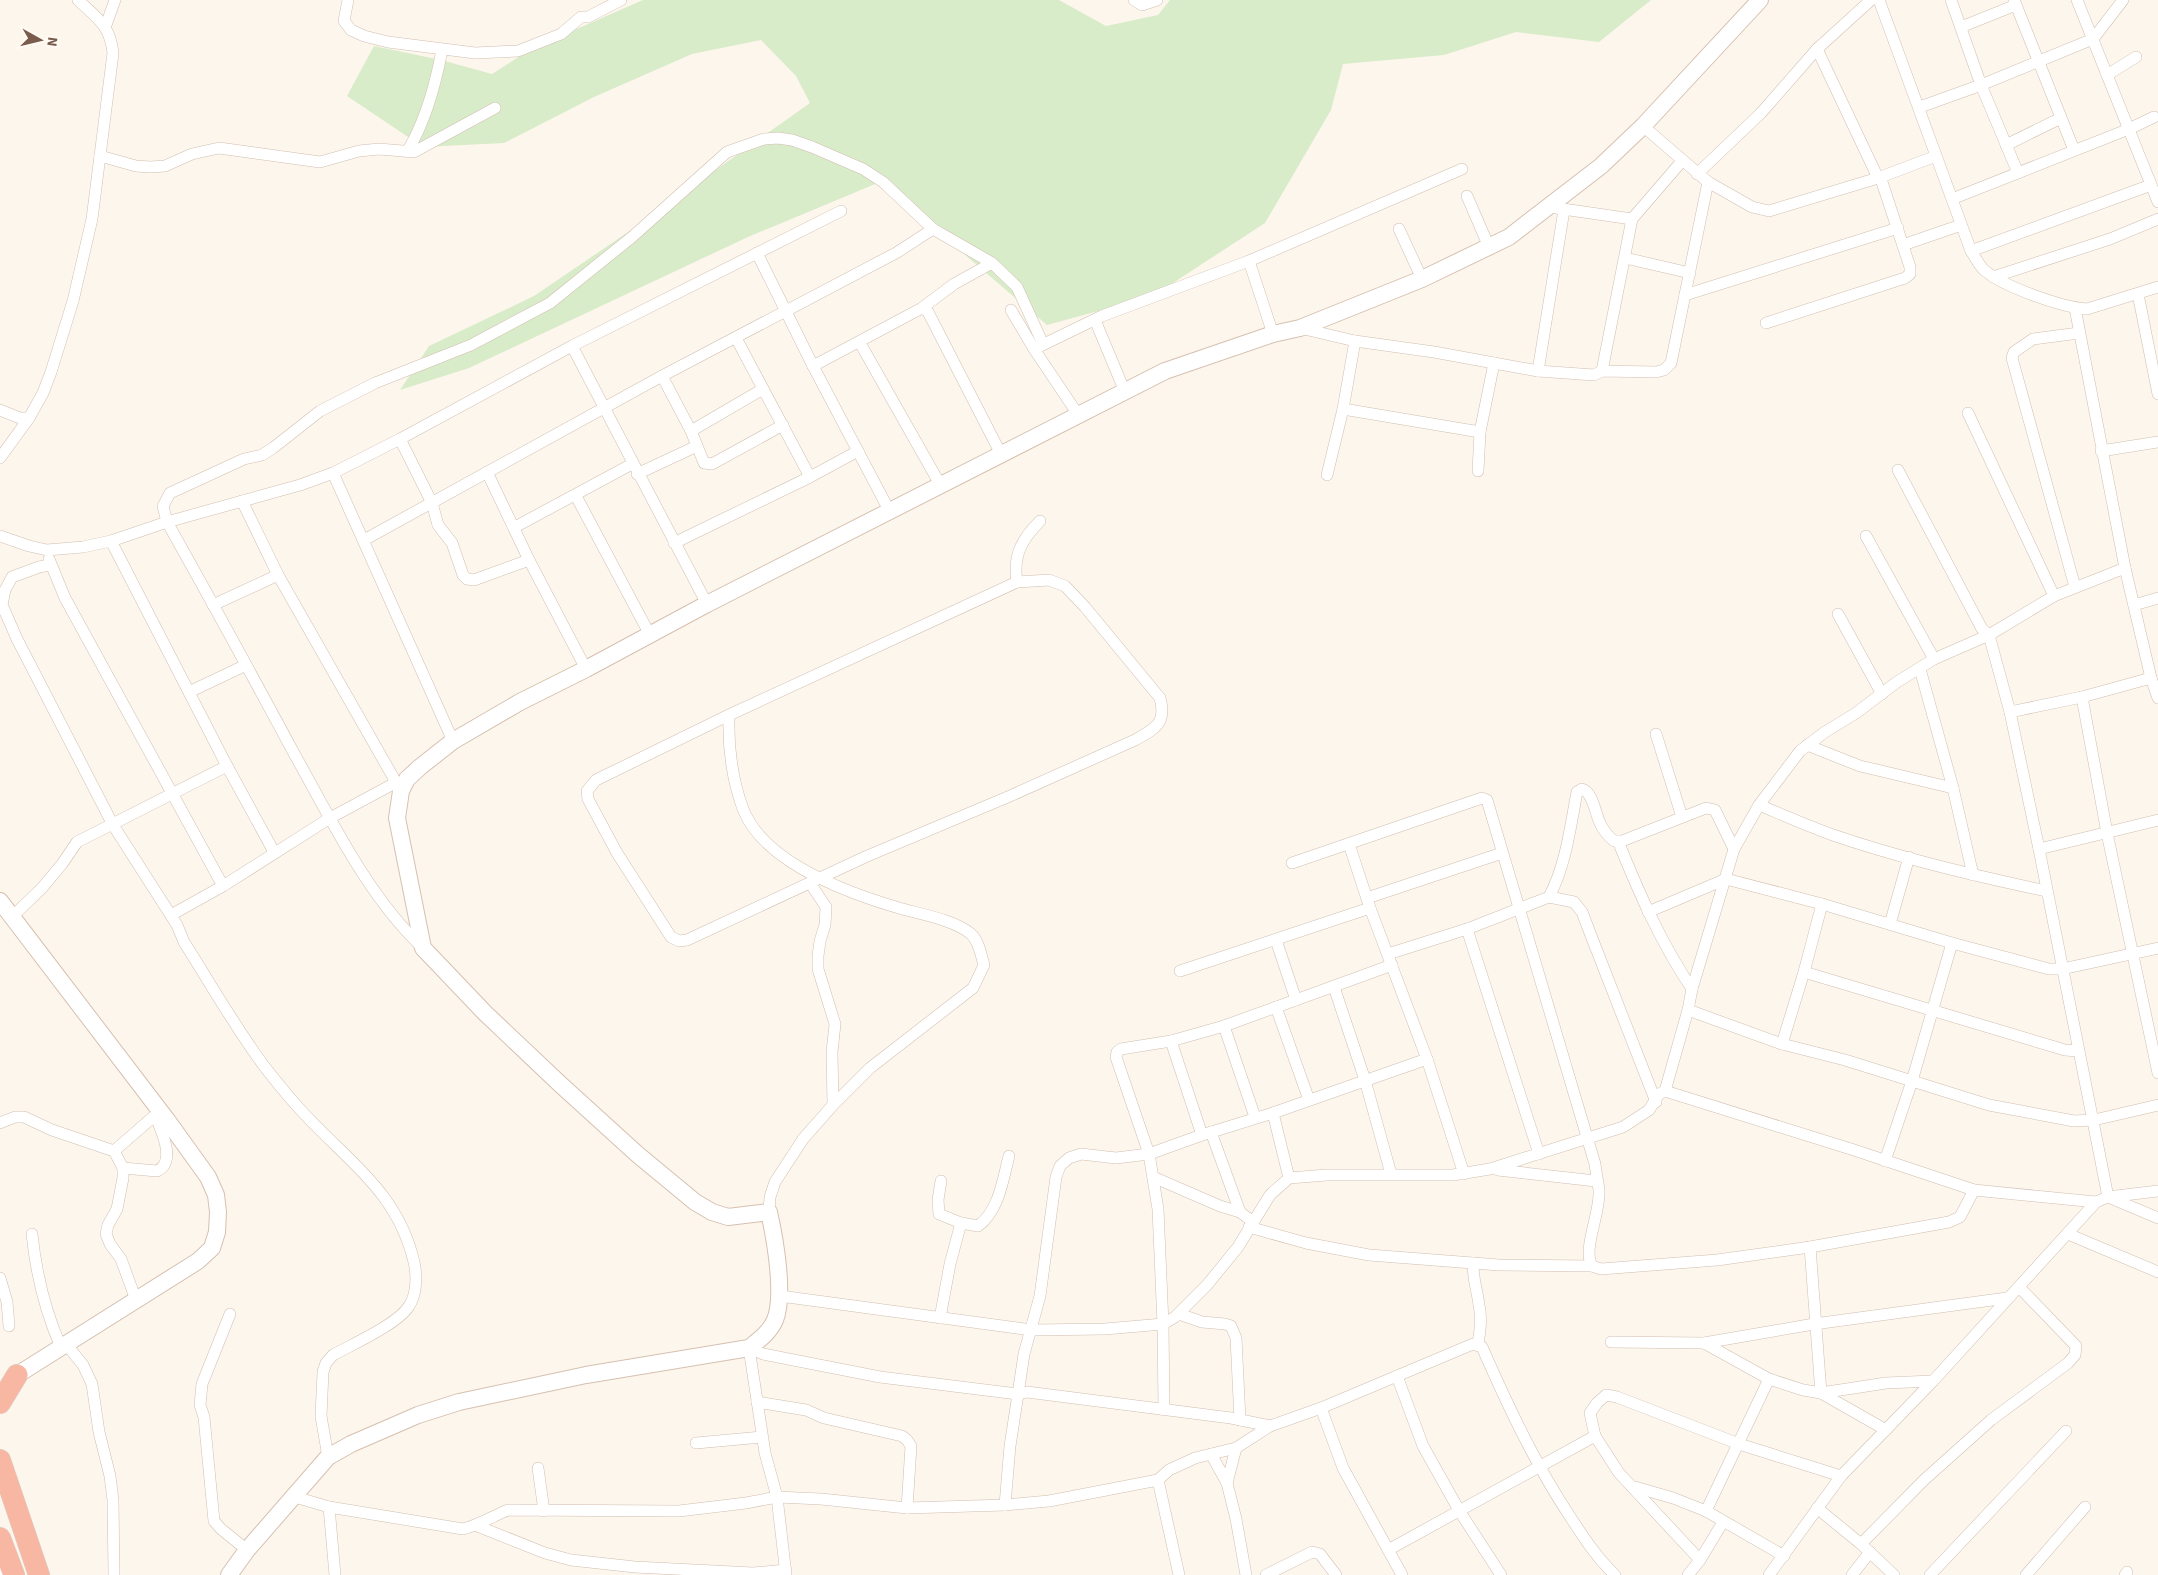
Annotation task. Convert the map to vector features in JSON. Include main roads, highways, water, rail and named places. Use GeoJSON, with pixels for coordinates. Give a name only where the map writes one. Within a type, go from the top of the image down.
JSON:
{"type":"FeatureCollection","features":[{"type":"Feature","properties":{"kind":"highway"},"geometry":{"type":"LineString","coordinates":[[0,1404],[8,1375]]}},
{"type":"Feature","properties":{"kind":"highway"},"geometry":{"type":"LineString","coordinates":[[0,1460],[39,1575]]}},
{"type":"Feature","properties":{"kind":"highway"},"geometry":{"type":"LineString","coordinates":[[0,1498],[28,1575]]}},
{"type":"Feature","properties":{"kind":"highway"},"geometry":{"type":"LineString","coordinates":[[0,1538],[14,1575]]}}]}
